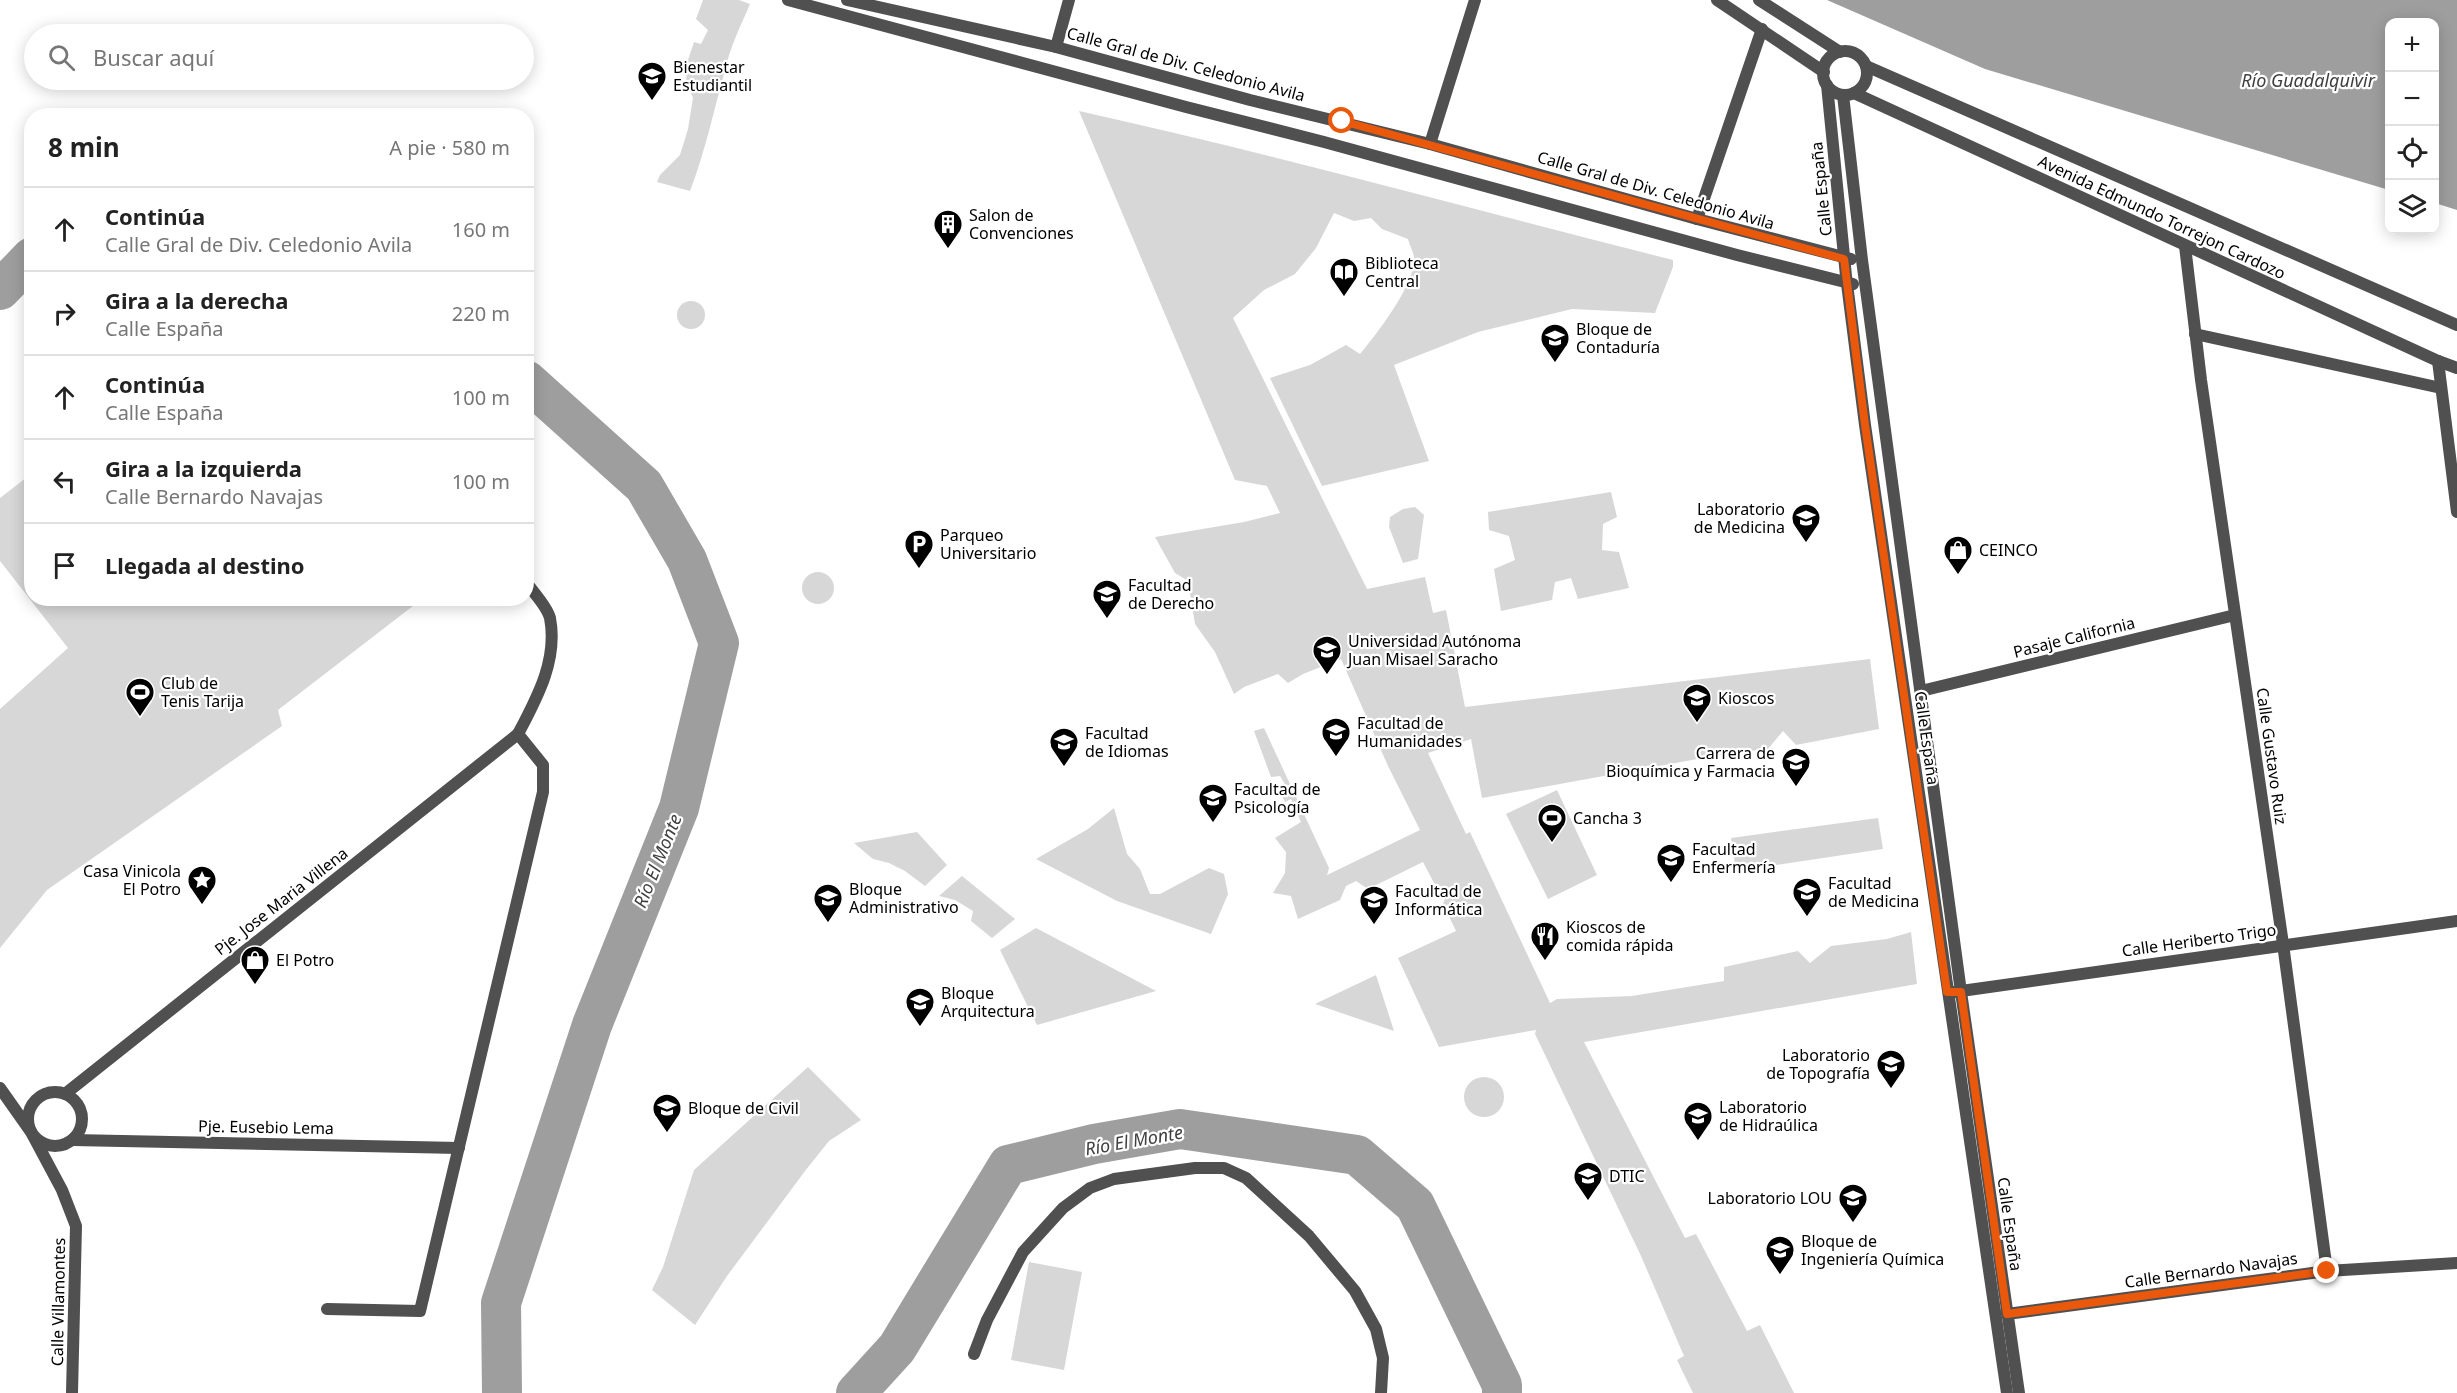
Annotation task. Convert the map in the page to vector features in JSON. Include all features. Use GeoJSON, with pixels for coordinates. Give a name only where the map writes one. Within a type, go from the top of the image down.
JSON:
{"type":"FeatureCollection","features":[{"type":"Feature","properties":{"kind":"street"},"geometry":{"type":"LineString","coordinates":[[788,0],[1324,142],[1726,252],[1847,283],[1865,285]]}},
{"type":"Feature","properties":{"kind":"street","name":"Calle Gral de Div. Celedonio Avila"},"geometry":{"type":"LineString","coordinates":[[848,0],[1056,47],[1250,100],[1430,144],[1844,259],[1862,260]]}},
{"type":"Feature","properties":{"kind":"street"},"geometry":{"type":"LineString","coordinates":[[1056,47],[1069,0]]}},
{"type":"Feature","properties":{"kind":"street"},"geometry":{"type":"LineString","coordinates":[[1430,144],[1475,0]]}},
{"type":"Feature","properties":{"kind":"street"},"geometry":{"type":"LineString","coordinates":[[1717,0],[1824,72]]}},
{"type":"Feature","properties":{"kind":"street"},"geometry":{"type":"LineString","coordinates":[[1759,0],[1840,52],[1853,53],[1863,60],[1867,79],[1864,85],[1849,94],[1837,94],[1827,85],[1824,72],[1828,59],[1840,52]]}},
{"type":"Feature","properties":{"kind":"street"},"geometry":{"type":"LineString","coordinates":[[1697,219],[1762,29]]}},
{"type":"Feature","properties":{"kind":"street","name":"Avenida Edmundo Torrejon Cardozo"},"geometry":{"type":"LineString","coordinates":[[1866,66],[2457,325]]}},
{"type":"Feature","properties":{"kind":"street","name":"Calle España"},"geometry":{"type":"LineString","coordinates":[[1827,85],[1844,259],[1865,425],[2007,1393]]}},
{"type":"Feature","properties":{"kind":"street","name":"Calle España"},"geometry":{"type":"LineString","coordinates":[[1849,94],[1865,285],[1961,992],[2019,1393]]}},
{"type":"Feature","properties":{"kind":"street","name":"Avenida Edmundo Torrejon Cardozo"},"geometry":{"type":"LineString","coordinates":[[1849,94],[2457,368]]}},
{"type":"Feature","properties":{"kind":"street","name":"Calle Gustavo Ruiz"},"geometry":{"type":"LineString","coordinates":[[2185,246],[2195,334],[2283,944],[2327,1271]]}},
{"type":"Feature","properties":{"kind":"street"},"geometry":{"type":"LineString","coordinates":[[2195,334],[2441,388]]}},
{"type":"Feature","properties":{"kind":"street"},"geometry":{"type":"LineString","coordinates":[[2438,361],[2457,512]]}},
{"type":"Feature","properties":{"kind":"street"},"geometry":{"type":"LineString","coordinates":[[327,1309],[420,1311],[543,792],[543,765],[518,734],[540,692],[551,657],[550,616],[534,593]]}},
{"type":"Feature","properties":{"kind":"street","name":"Pasaje California"},"geometry":{"type":"LineString","coordinates":[[1921,691],[2235,615]]}},
{"type":"Feature","properties":{"kind":"street","name":"Pje. Jose Maria Villena"},"geometry":{"type":"LineString","coordinates":[[65,1094],[518,734]]}},
{"type":"Feature","properties":{"kind":"street","name":"Calle Heriberto Trigo"},"geometry":{"type":"LineString","coordinates":[[1947,992],[1961,992],[2283,944],[2457,921]]}},
{"type":"Feature","properties":{"kind":"street","name":"Calle Villamontes"},"geometry":{"type":"LineString","coordinates":[[0,1088],[31,1132],[62,1190],[76,1226],[72,1393]]}},
{"type":"Feature","properties":{"kind":"street"},"geometry":{"type":"LineString","coordinates":[[47,1093],[65,1094],[73,1098],[82,1114],[82,1124],[73,1140],[55,1147],[47,1146],[39,1142],[31,1132],[27,1119],[33,1103],[47,1093]]}},
{"type":"Feature","properties":{"kind":"street","name":"Pje. Eusebio Lema"},"geometry":{"type":"LineString","coordinates":[[73,1140],[459,1148]]}},
{"type":"Feature","properties":{"kind":"street"},"geometry":{"type":"LineString","coordinates":[[975,1354],[987,1320],[1023,1252],[1063,1208],[1090,1188],[1114,1179],[1195,1168],[1224,1168],[1246,1178],[1301,1228],[1355,1291],[1376,1329],[1383,1358],[1381,1393]]}},
{"type":"Feature","properties":{"kind":"street","name":"Calle Bernardo Navajas"},"geometry":{"type":"LineString","coordinates":[[2007,1314],[2327,1271],[2457,1263]]}},
{"type":"Feature","properties":{"kind":"shaded area"},"geometry":{"type":"Polygon","coordinates":[[[703,0],[739,0],[750,4],[730,53],[705,146],[690,191],[657,182],[660,175],[680,155],[688,129],[693,98],[686,81],[688,60],[694,42],[701,44],[708,30],[696,19],[703,0]]]}},
{"type":"Feature","properties":{"kind":"shaded area"},"geometry":{"type":"Polygon","coordinates":[[[1079,111],[1302,164],[1673,260],[1673,267],[1655,313],[1572,309],[1478,332],[1394,365],[1429,461],[1322,486],[1270,378],[1310,365],[1346,345],[1360,354],[1394,308],[1409,280],[1414,257],[1408,239],[1382,229],[1371,218],[1354,221],[1334,213],[1316,248],[1295,274],[1264,290],[1233,318],[1367,589],[1425,577],[1433,613],[1446,610],[1465,707],[1870,659],[1879,729],[1796,745],[1783,731],[1768,749],[1725,754],[1482,798],[1471,739],[1428,753],[1466,834],[1470,832],[1550,1003],[1557,999],[1632,996],[1724,981],[1724,967],[1798,951],[1810,963],[1831,946],[1887,939],[1911,932],[1917,984],[1584,1042],[1685,1238],[1696,1234],[1747,1331],[1760,1325],[1794,1393],[1693,1393],[1677,1360],[1684,1356],[1641,1256],[1535,1034],[1536,1030],[1439,1047],[1398,958],[1456,931],[1443,904],[1447,893],[1434,883],[1423,862],[1368,889],[1356,881],[1346,886],[1340,900],[1298,919],[1291,896],[1273,893],[1285,873],[1286,852],[1275,838],[1301,822],[1291,799],[1285,802],[1281,794],[1285,792],[1286,786],[1280,776],[1271,777],[1254,731],[1264,728],[1329,868],[1327,875],[1420,830],[1388,766],[1341,659],[1303,674],[1288,683],[1278,674],[1244,687],[1234,694],[1215,652],[1195,624],[1188,581],[1175,573],[1155,537],[1244,522],[1280,513],[1267,486],[1235,480],[1079,111]]]}},
{"type":"Feature","properties":{"kind":"shaded area"},"geometry":{"type":"Polygon","coordinates":[[[691,301],[701,305],[705,315],[701,325],[691,329],[681,325],[677,315],[681,305],[691,301]]]}},
{"type":"Feature","properties":{"kind":"shaded area","name":"Club de Tenis Tarija"},"geometry":{"type":"Polygon","coordinates":[[[24,479],[24,592],[0,561],[0,498],[24,479]]]}},
{"type":"Feature","properties":{"kind":"shaded area"},"geometry":{"type":"Polygon","coordinates":[[[1611,492],[1617,517],[1603,524],[1602,550],[1619,552],[1629,588],[1578,599],[1571,578],[1555,582],[1552,600],[1501,611],[1494,569],[1515,560],[1509,536],[1489,530],[1488,512],[1611,492]]]}},
{"type":"Feature","properties":{"kind":"shaded area"},"geometry":{"type":"Polygon","coordinates":[[[1415,507],[1424,515],[1418,559],[1403,563],[1389,527],[1390,517],[1403,509],[1415,507]]]}},
{"type":"Feature","properties":{"kind":"shaded area"},"geometry":{"type":"Polygon","coordinates":[[[818,572],[830,576],[834,588],[830,600],[818,604],[806,600],[802,588],[806,576],[818,572]]]}},
{"type":"Feature","properties":{"kind":"shaded area","name":"Club de Tenis Tarija"},"geometry":{"type":"Polygon","coordinates":[[[35,606],[413,606],[278,710],[282,726],[47,890],[0,948],[0,709],[68,648],[35,606]]]}},
{"type":"Feature","properties":{"kind":"shaded area","name":"Cancha 3"},"geometry":{"type":"Polygon","coordinates":[[[1557,790],[1597,875],[1548,899],[1506,814],[1557,790]]]}},
{"type":"Feature","properties":{"kind":"shaded area"},"geometry":{"type":"Polygon","coordinates":[[[1114,808],[1127,854],[1140,869],[1150,894],[1160,894],[1209,868],[1224,874],[1228,894],[1211,934],[1117,901],[1036,859],[1088,829],[1114,808]]]}},
{"type":"Feature","properties":{"kind":"shaded area"},"geometry":{"type":"Polygon","coordinates":[[[1878,818],[1883,849],[1736,871],[1731,838],[1878,818]]]}},
{"type":"Feature","properties":{"kind":"shaded area"},"geometry":{"type":"Polygon","coordinates":[[[917,832],[947,865],[925,886],[905,871],[889,863],[873,859],[854,843],[917,832]]]}},
{"type":"Feature","properties":{"kind":"shaded area"},"geometry":{"type":"Polygon","coordinates":[[[962,876],[1015,919],[992,938],[971,921],[973,911],[955,900],[939,896],[962,876]]]}},
{"type":"Feature","properties":{"kind":"shaded area"},"geometry":{"type":"Polygon","coordinates":[[[1036,928],[1156,991],[1037,1025],[1000,950],[1036,928]]]}},
{"type":"Feature","properties":{"kind":"shaded area"},"geometry":{"type":"Polygon","coordinates":[[[1376,975],[1394,1031],[1315,1004],[1376,975]]]}},
{"type":"Feature","properties":{"kind":"shaded area"},"geometry":{"type":"Polygon","coordinates":[[[808,1067],[861,1120],[829,1141],[727,1276],[695,1325],[652,1290],[663,1267],[694,1170],[808,1067]]]}},
{"type":"Feature","properties":{"kind":"shaded area"},"geometry":{"type":"Polygon","coordinates":[[[1484,1077],[1498,1083],[1504,1097],[1498,1111],[1484,1117],[1470,1111],[1464,1097],[1470,1083],[1484,1077]]]}},
{"type":"Feature","properties":{"kind":"shaded area"},"geometry":{"type":"Polygon","coordinates":[[[1029,1262],[1082,1272],[1064,1370],[1011,1360],[1029,1262]]]}},
{"type":"Feature","properties":{"kind":"water","name":"Río Guadalquivir"},"geometry":{"type":"Polygon","coordinates":[[[1827,0],[2457,0],[2457,210],[2439,204],[2439,18],[2385,18],[2385,189],[1985,69],[1827,0]]]}},
{"type":"Feature","properties":{"kind":"waterway","name":"Río El Monte"},"geometry":{"type":"LineString","coordinates":[[0,290],[24,265]]}},
{"type":"Feature","properties":{"kind":"waterway","name":"Río El Monte"},"geometry":{"type":"LineString","coordinates":[[502,1393],[501,1303],[592,1025],[679,808],[719,643],[687,560],[644,486],[534,387]]}},
{"type":"Feature","properties":{"kind":"waterway","name":"Río El Monte"},"geometry":{"type":"LineString","coordinates":[[856,1393],[897,1348],[1008,1165],[1094,1144],[1180,1129],[1357,1155],[1415,1205],[1502,1385],[1502,1393]]}},
{"type":"Feature","properties":{"kind":"place","name":"Bienestar Estudiantil"},"geometry":{"type":"Point","coordinates":[652,102]}},
{"type":"Feature","properties":{"kind":"place","name":"Salon de Convenciones"},"geometry":{"type":"Point","coordinates":[948,250]}},
{"type":"Feature","properties":{"kind":"place","name":"Biblioteca Central"},"geometry":{"type":"Point","coordinates":[1344,298]}},
{"type":"Feature","properties":{"kind":"place","name":"Bloque de Contaduría"},"geometry":{"type":"Point","coordinates":[1555,364]}},
{"type":"Feature","properties":{"kind":"place","name":"Laboratorio de Medicina"},"geometry":{"type":"Point","coordinates":[1806,544]}},
{"type":"Feature","properties":{"kind":"place","name":"Parqueo Universitario"},"geometry":{"type":"Point","coordinates":[919,570]}},
{"type":"Feature","properties":{"kind":"place","name":"CEINCO"},"geometry":{"type":"Point","coordinates":[1958,576]}},
{"type":"Feature","properties":{"kind":"place","name":"Facultad de Derecho"},"geometry":{"type":"Point","coordinates":[1107,620]}},
{"type":"Feature","properties":{"kind":"place","name":"Universidad Autónoma Juan Misael Saracho"},"geometry":{"type":"Point","coordinates":[1327,676]}},
{"type":"Feature","properties":{"kind":"place","name":"Club de Tenis Tarija"},"geometry":{"type":"Point","coordinates":[140,718]}},
{"type":"Feature","properties":{"kind":"place","name":"Kioscos"},"geometry":{"type":"Point","coordinates":[1697,724]}},
{"type":"Feature","properties":{"kind":"place","name":"Facultad de Humanidades"},"geometry":{"type":"Point","coordinates":[1336,758]}},
{"type":"Feature","properties":{"kind":"place","name":"Facultad de Idiomas"},"geometry":{"type":"Point","coordinates":[1064,768]}},
{"type":"Feature","properties":{"kind":"place","name":"Carrera de Bioquímica y Farmacia"},"geometry":{"type":"Point","coordinates":[1796,788]}},
{"type":"Feature","properties":{"kind":"place","name":"Facultad de Psicología"},"geometry":{"type":"Point","coordinates":[1213,824]}},
{"type":"Feature","properties":{"kind":"place","name":"Cancha 3"},"geometry":{"type":"Point","coordinates":[1552,844]}},
{"type":"Feature","properties":{"kind":"place","name":"Facultad Enfermería"},"geometry":{"type":"Point","coordinates":[1671,884]}},
{"type":"Feature","properties":{"kind":"place","name":"Casa Vinicola El Potro"},"geometry":{"type":"Point","coordinates":[202,906]}},
{"type":"Feature","properties":{"kind":"place","name":"Facultad de Medicina"},"geometry":{"type":"Point","coordinates":[1807,918]}},
{"type":"Feature","properties":{"kind":"place","name":"Bloque Administrativo"},"geometry":{"type":"Point","coordinates":[828,924]}},
{"type":"Feature","properties":{"kind":"place","name":"Facultad de Informática"},"geometry":{"type":"Point","coordinates":[1374,926]}},
{"type":"Feature","properties":{"kind":"place","name":"Kioscos de comida rápida"},"geometry":{"type":"Point","coordinates":[1545,962]}},
{"type":"Feature","properties":{"kind":"place","name":"El Potro"},"geometry":{"type":"Point","coordinates":[255,986]}},
{"type":"Feature","properties":{"kind":"place","name":"Bloque Arquitectura"},"geometry":{"type":"Point","coordinates":[920,1028]}},
{"type":"Feature","properties":{"kind":"place","name":"Laboratorio de Topografía"},"geometry":{"type":"Point","coordinates":[1891,1090]}},
{"type":"Feature","properties":{"kind":"place","name":"Bloque de Civil"},"geometry":{"type":"Point","coordinates":[667,1134]}},
{"type":"Feature","properties":{"kind":"place","name":"Laboratorio de Hidraúlica"},"geometry":{"type":"Point","coordinates":[1698,1142]}},
{"type":"Feature","properties":{"kind":"place","name":"DTIC"},"geometry":{"type":"Point","coordinates":[1588,1202]}},
{"type":"Feature","properties":{"kind":"place","name":"Laboratorio LOU"},"geometry":{"type":"Point","coordinates":[1853,1224]}},
{"type":"Feature","properties":{"kind":"place","name":"Bloque de Ingeniería Química"},"geometry":{"type":"Point","coordinates":[1780,1276]}},
{"type":"Feature","properties":{"kind":"route"},"geometry":{"type":"LineString","coordinates":[[1342,121],[1844,259],[1865,425],[1947,992],[1961,992],[2007,1314],[2327,1271]]}}]}
